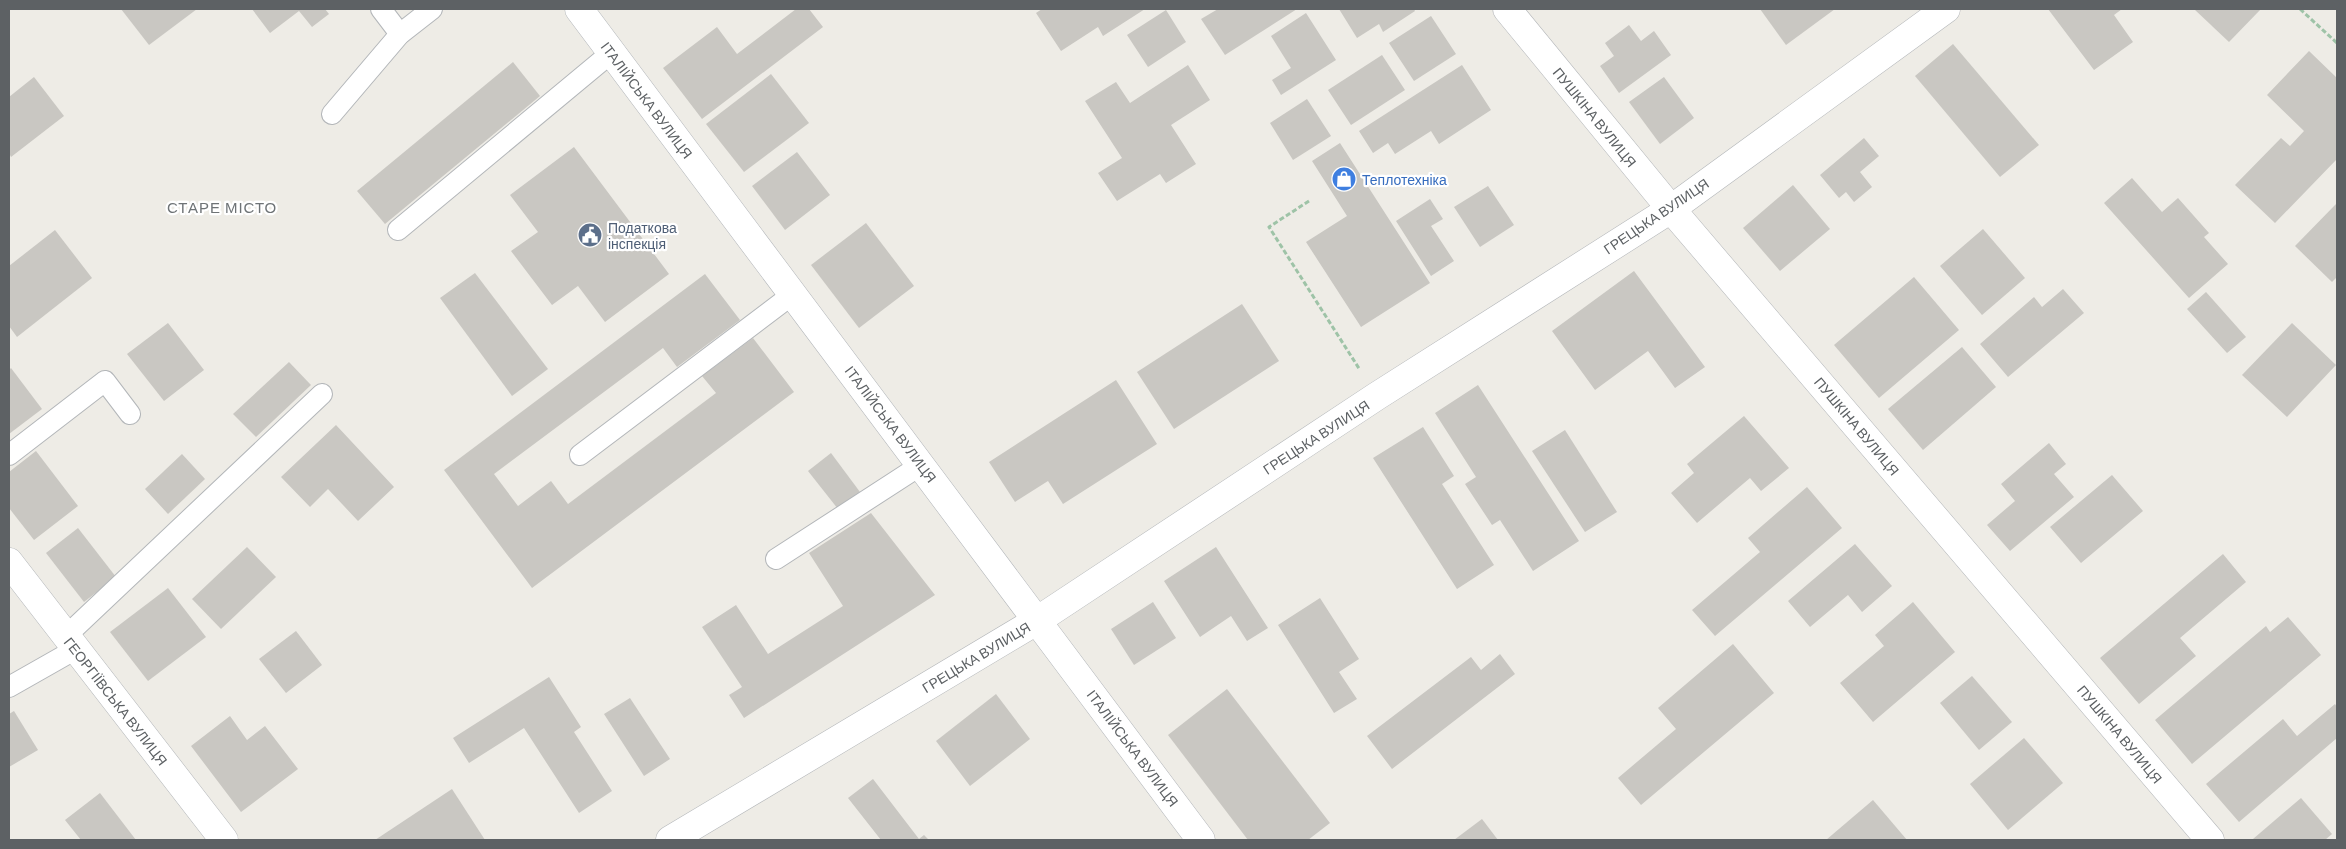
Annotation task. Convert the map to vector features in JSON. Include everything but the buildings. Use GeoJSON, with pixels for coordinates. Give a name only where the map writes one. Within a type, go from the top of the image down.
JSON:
{"type":"FeatureCollection","features":[{"type":"Feature","properties":{"kind":"street","name":"ІТАЛІЙСЬКА ВУЛИЦЯ"},"geometry":{"type":"LineString","coordinates":[[579,9],[1201,840]]}},
{"type":"Feature","properties":{"kind":"street","name":"ПУШКІНА ВУЛИЦЯ"},"geometry":{"type":"LineString","coordinates":[[1507,9],[1671,208],[2210,840]]}},
{"type":"Feature","properties":{"kind":"street","name":"ГРЕЦЬКА ВУЛИЦЯ"},"geometry":{"type":"LineString","coordinates":[[670,840],[1038,620],[1377,396],[1671,208],[1946,9]]}},
{"type":"Feature","properties":{"kind":"street","name":"ГЕОРГІЇВСЬКА ВУЛИЦЯ"},"geometry":{"type":"LineString","coordinates":[[9,562],[224,840]]}},
{"type":"Feature","properties":{"kind":"lane"},"geometry":{"type":"LineString","coordinates":[[381,9],[400,34]]}},
{"type":"Feature","properties":{"kind":"lane"},"geometry":{"type":"LineString","coordinates":[[332,114],[400,34],[432,9]]}},
{"type":"Feature","properties":{"kind":"lane"},"geometry":{"type":"LineString","coordinates":[[398,230],[611,53]]}},
{"type":"Feature","properties":{"kind":"lane"},"geometry":{"type":"LineString","coordinates":[[580,455],[793,294]]}},
{"type":"Feature","properties":{"kind":"lane"},"geometry":{"type":"LineString","coordinates":[[9,455],[105,381],[130,414]]}},
{"type":"Feature","properties":{"kind":"lane"},"geometry":{"type":"LineString","coordinates":[[9,687],[71,643],[322,394]]}},
{"type":"Feature","properties":{"kind":"lane"},"geometry":{"type":"LineString","coordinates":[[776,559],[921,465]]}},
{"type":"Feature","properties":{"kind":"path"},"geometry":{"type":"LineString","coordinates":[[2300,9],[2337,43]]}},
{"type":"Feature","properties":{"kind":"path"},"geometry":{"type":"LineString","coordinates":[[1309,201],[1269,227],[1377,396]]}},
{"type":"Feature","properties":{"kind":"place","name":"Теплотехніка"},"geometry":{"type":"Point","coordinates":[1344,179]}},
{"type":"Feature","properties":{"kind":"place","name":"Податкова інспекція"},"geometry":{"type":"Point","coordinates":[590,235]}},
{"type":"Feature","properties":{"kind":"district","name":"СТАРЕ МІСТО"},"geometry":{"type":"Point","coordinates":[222,207]}}]}
